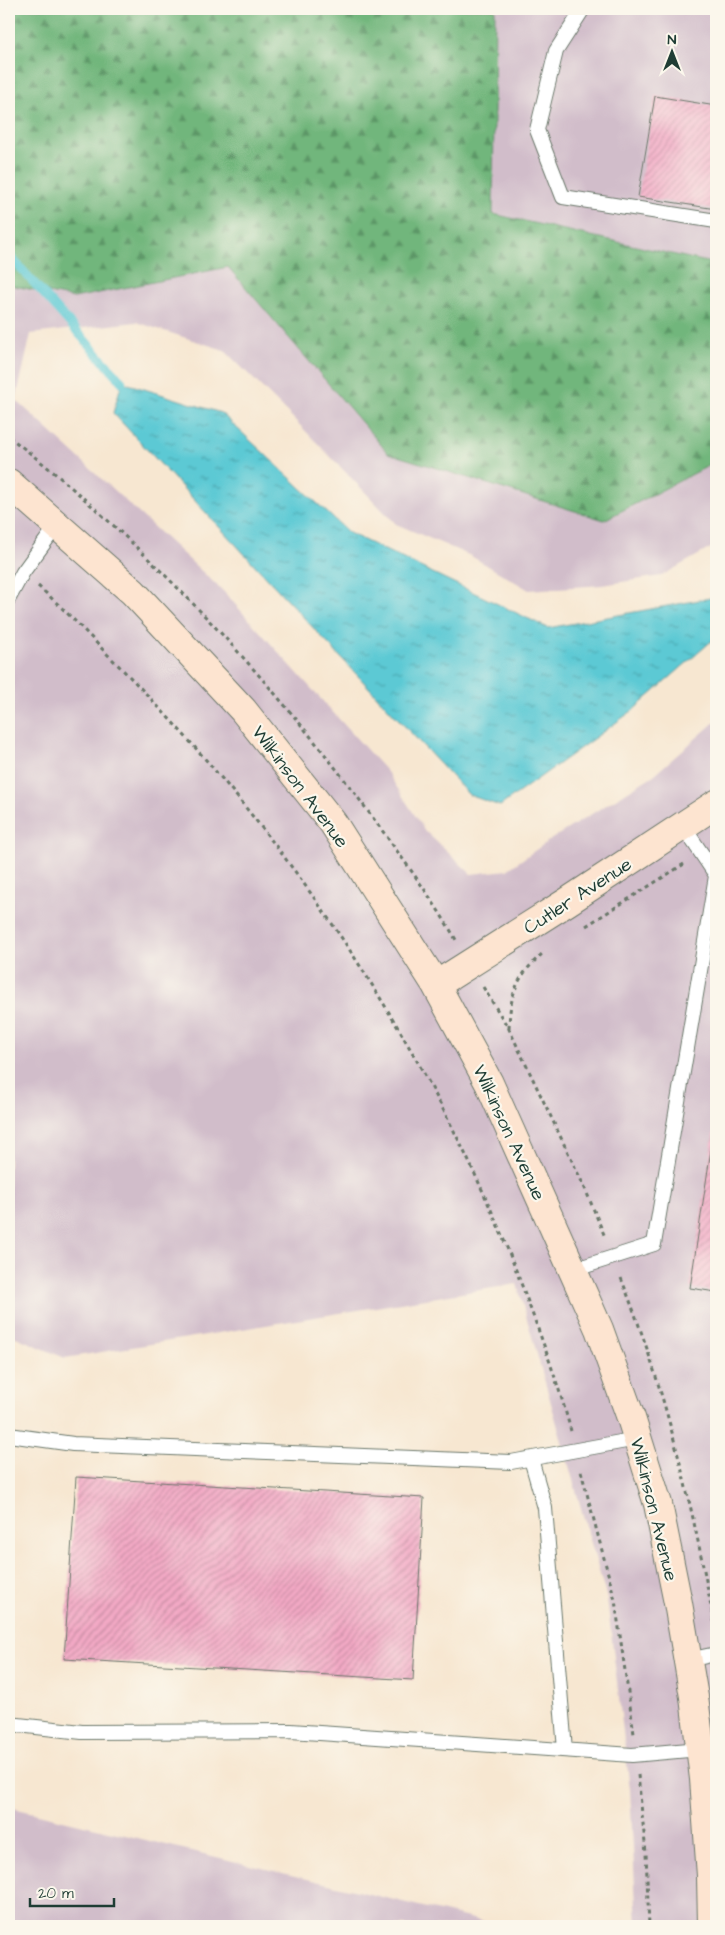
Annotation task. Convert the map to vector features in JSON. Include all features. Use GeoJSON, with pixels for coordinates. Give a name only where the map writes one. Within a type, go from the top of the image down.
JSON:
{"type":"FeatureCollection","features":[{"type":"Feature","properties":{"kind":"street","name":"Wilkinson Avenue"},"geometry":{"type":"LineString","coordinates":[[9,483],[58,524],[133,592],[243,710],[333,823],[436,985],[489,1083],[599,1329],[658,1504],[688,1660],[712,1830],[712,1926]]}},
{"type":"Feature","properties":{"kind":"street","name":"Cutler Avenue"},"geometry":{"type":"LineString","coordinates":[[436,985],[716,804]]}},
{"type":"Feature","properties":{"kind":"lane"},"geometry":{"type":"LineString","coordinates":[[583,9],[556,51],[537,130],[563,197],[716,221]]}},
{"type":"Feature","properties":{"kind":"lane"},"geometry":{"type":"LineString","coordinates":[[9,598],[23,572],[58,524]]}},
{"type":"Feature","properties":{"kind":"lane"},"geometry":{"type":"LineString","coordinates":[[573,1270],[654,1244],[714,907],[716,875],[683,826]]}},
{"type":"Feature","properties":{"kind":"lane"},"geometry":{"type":"LineString","coordinates":[[9,1435],[73,1444],[511,1462],[637,1439]]}},
{"type":"Feature","properties":{"kind":"lane"},"geometry":{"type":"LineString","coordinates":[[531,1459],[545,1508],[565,1750]]}},
{"type":"Feature","properties":{"kind":"lane"},"geometry":{"type":"LineString","coordinates":[[688,1660],[716,1654]]}},
{"type":"Feature","properties":{"kind":"lane"},"geometry":{"type":"LineString","coordinates":[[9,1724],[82,1732],[291,1731],[636,1754],[700,1749]]}},
{"type":"Feature","properties":{"kind":"path"},"geometry":{"type":"LineString","coordinates":[[23,572],[144,690],[240,799],[284,857],[350,951],[416,1060],[487,1202],[514,1265],[565,1406],[615,1600],[632,1710],[646,1853],[649,1926]]}},
{"type":"Feature","properties":{"kind":"path"},"geometry":{"type":"LineString","coordinates":[[580,930],[701,853]]}},
{"type":"Feature","properties":{"kind":"path"},"geometry":{"type":"LineString","coordinates":[[509,1029],[514,989],[522,974],[549,949]]}},
{"type":"Feature","properties":{"kind":"shaded area"},"geometry":{"type":"Polygon","coordinates":[[[495,9],[716,9],[716,264],[493,214],[495,9]]]}},
{"type":"Feature","properties":{"kind":"shaded area"},"geometry":{"type":"Polygon","coordinates":[[[228,267],[388,453],[604,520],[716,462],[716,545],[661,576],[602,585],[529,590],[471,556],[396,524],[224,350],[136,322],[31,334],[16,400],[222,590],[387,772],[425,831],[471,874],[507,870],[550,840],[654,775],[716,721],[716,1926],[637,1926],[630,1789],[607,1599],[517,1284],[65,1358],[9,1334],[9,285],[74,298],[228,267]]]}},
{"type":"Feature","properties":{"kind":"shaded area"},"geometry":{"type":"Polygon","coordinates":[[[9,1807],[502,1926],[9,1926],[9,1807]]]}},
{"type":"Feature","properties":{"kind":"green space"},"geometry":{"type":"Polygon","coordinates":[[[9,9],[495,9],[493,214],[716,264],[716,462],[604,520],[388,453],[228,267],[74,298],[9,285],[9,9]]]}},
{"type":"Feature","properties":{"kind":"water"},"geometry":{"type":"Polygon","coordinates":[[[122,382],[221,413],[349,533],[548,628],[716,597],[716,637],[632,711],[500,806],[469,795],[113,413],[122,382]]]}},
{"type":"Feature","properties":{"kind":"building"},"geometry":{"type":"Polygon","coordinates":[[[655,96],[716,106],[716,209],[638,197],[655,96]]]}},
{"type":"Feature","properties":{"kind":"building"},"geometry":{"type":"Polygon","coordinates":[[[716,1123],[716,1292],[690,1288],[716,1123]]]}},
{"type":"Feature","properties":{"kind":"building"},"geometry":{"type":"Polygon","coordinates":[[[76,1477],[424,1498],[413,1680],[64,1659],[76,1477]]]}},
{"type":"Feature","properties":{"kind":"waterway"},"geometry":{"type":"LineString","coordinates":[[9,255],[122,382]]}}]}
